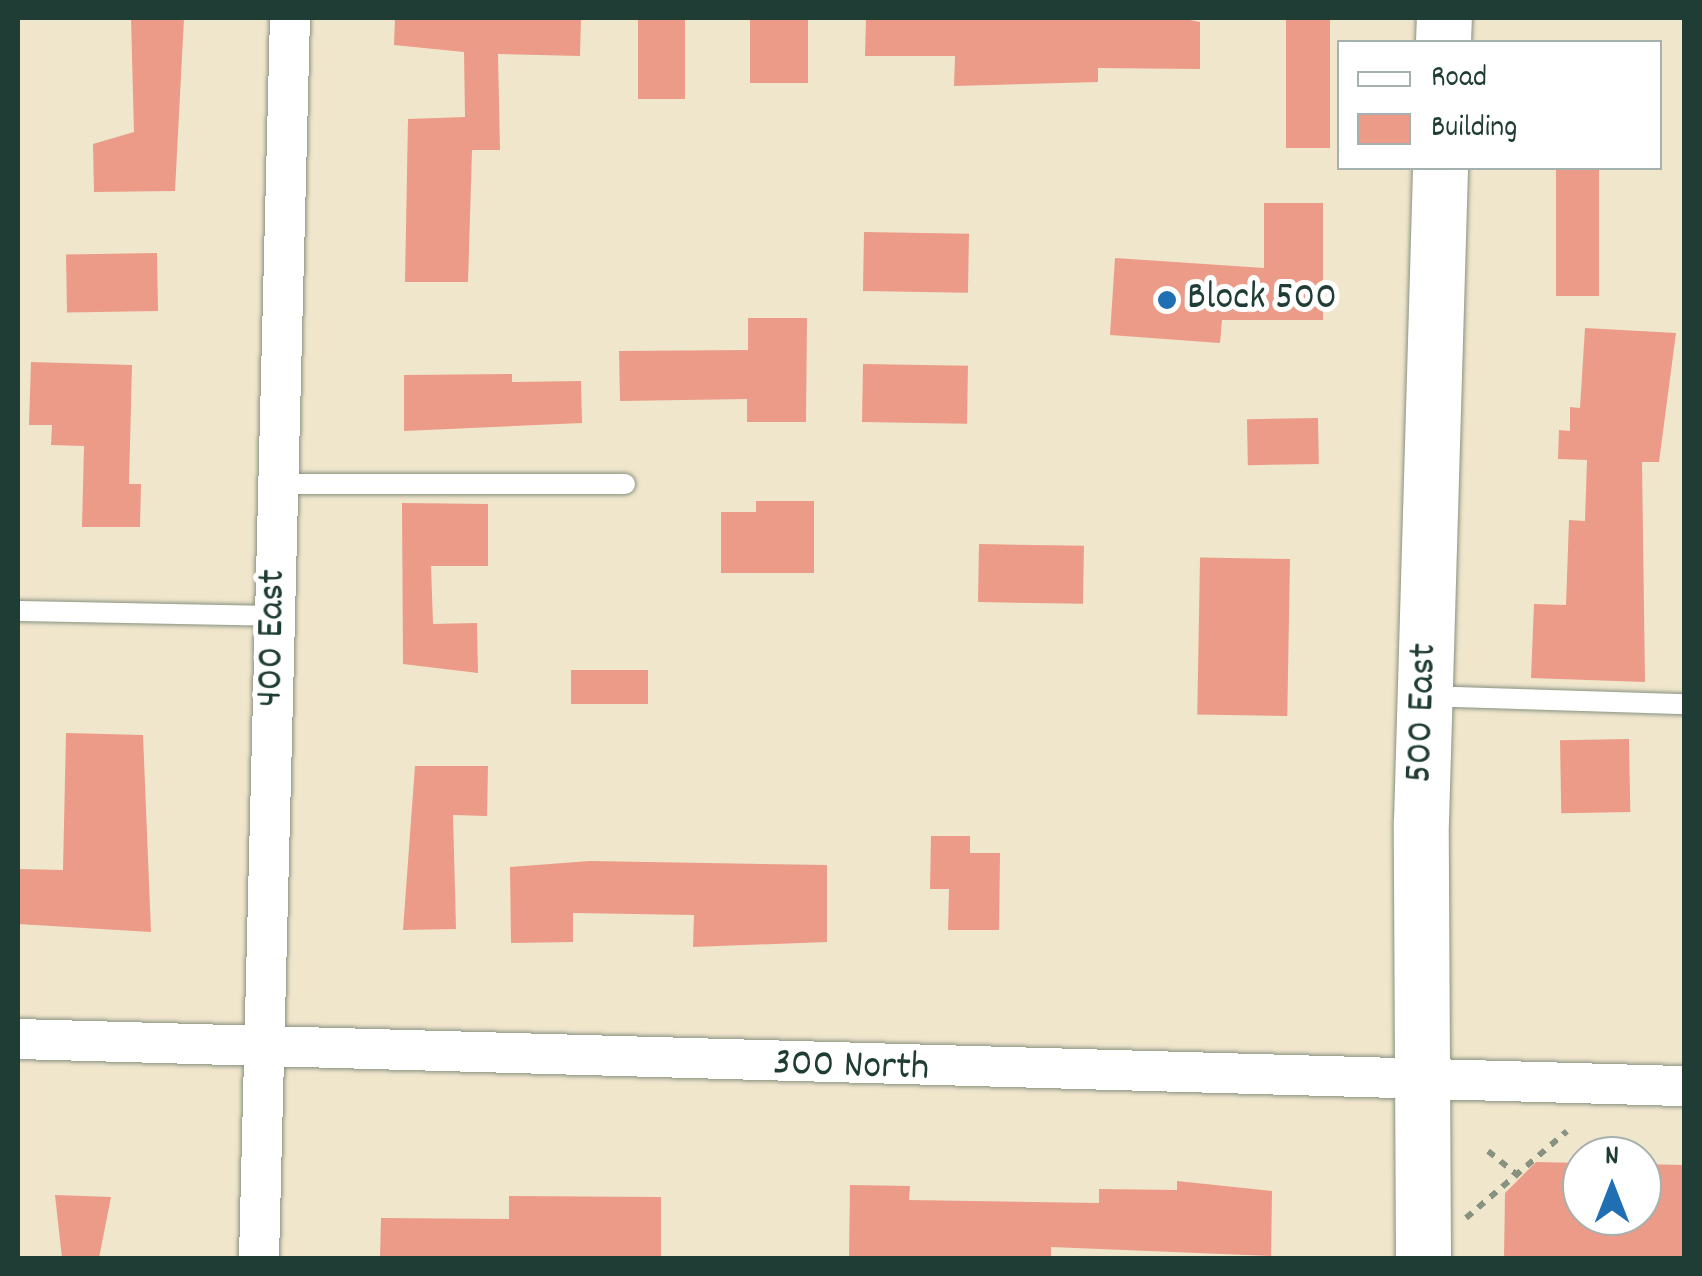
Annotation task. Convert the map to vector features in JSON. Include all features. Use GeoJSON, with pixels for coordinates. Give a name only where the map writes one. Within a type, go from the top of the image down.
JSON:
{"type":"FeatureCollection","features":[{"type":"Feature","properties":{"kind":"street","name":"400 East"},"geometry":{"type":"LineString","coordinates":[[259,1258],[290,18]]}},
{"type":"Feature","properties":{"kind":"street","name":"500 East"},"geometry":{"type":"LineString","coordinates":[[1423,1258],[1424,696],[1440,170]]}},
{"type":"Feature","properties":{"kind":"street","name":"300 North"},"geometry":{"type":"LineString","coordinates":[[18,1038],[1426,1082],[1684,1086]]}},
{"type":"Feature","properties":{"kind":"lane"},"geometry":{"type":"LineString","coordinates":[[278,484],[625,484]]}},
{"type":"Feature","properties":{"kind":"lane"},"geometry":{"type":"LineString","coordinates":[[18,611],[275,616]]}},
{"type":"Feature","properties":{"kind":"lane"},"geometry":{"type":"LineString","coordinates":[[1424,696],[1684,704]]}},
{"type":"Feature","properties":{"kind":"path"},"geometry":{"type":"LineString","coordinates":[[1462,1222],[1567,1131]]}},
{"type":"Feature","properties":{"kind":"path"},"geometry":{"type":"LineString","coordinates":[[1488,1150],[1517,1175]]}},
{"type":"Feature","properties":{"kind":"building"},"geometry":{"type":"Polygon","coordinates":[[[131,18],[184,18],[175,191],[94,192],[93,144],[134,132],[131,18]]]}},
{"type":"Feature","properties":{"kind":"building"},"geometry":{"type":"Polygon","coordinates":[[[395,18],[581,18],[580,56],[498,54],[500,150],[472,150],[468,282],[405,282],[408,119],[465,117],[464,52],[394,45],[395,18]]]}},
{"type":"Feature","properties":{"kind":"building"},"geometry":{"type":"Polygon","coordinates":[[[750,18],[808,18],[808,83],[750,83],[750,18]]]}},
{"type":"Feature","properties":{"kind":"building"},"geometry":{"type":"Polygon","coordinates":[[[866,18],[1179,18],[1200,22],[1200,69],[1098,68],[1098,82],[954,86],[955,56],[865,56],[866,18]]]}},
{"type":"Feature","properties":{"kind":"building"},"geometry":{"type":"Polygon","coordinates":[[[1286,18],[1330,18],[1330,148],[1286,148],[1286,18]]]}},
{"type":"Feature","properties":{"kind":"building"},"geometry":{"type":"Polygon","coordinates":[[[638,19],[685,19],[685,99],[638,99],[638,19]]]}},
{"type":"Feature","properties":{"kind":"building"},"geometry":{"type":"Polygon","coordinates":[[[1556,170],[1599,170],[1599,296],[1556,296],[1556,170]]]}},
{"type":"Feature","properties":{"kind":"building"},"geometry":{"type":"Polygon","coordinates":[[[1264,203],[1323,203],[1323,320],[1222,320],[1220,343],[1110,335],[1115,258],[1264,268],[1264,203]]]}},
{"type":"Feature","properties":{"kind":"building"},"geometry":{"type":"Polygon","coordinates":[[[864,232],[969,234],[968,293],[863,291],[864,232]]]}},
{"type":"Feature","properties":{"kind":"building"},"geometry":{"type":"Polygon","coordinates":[[[157,253],[158,311],[67,313],[66,255],[157,253]]]}},
{"type":"Feature","properties":{"kind":"building"},"geometry":{"type":"Polygon","coordinates":[[[748,318],[807,318],[806,422],[747,422],[747,399],[620,401],[619,351],[748,350],[748,318]]]}},
{"type":"Feature","properties":{"kind":"building"},"geometry":{"type":"Polygon","coordinates":[[[1585,328],[1676,333],[1659,462],[1642,462],[1645,682],[1531,678],[1534,604],[1566,605],[1569,520],[1585,521],[1587,460],[1558,459],[1559,430],[1570,431],[1570,407],[1580,408],[1585,328]]]}},
{"type":"Feature","properties":{"kind":"building"},"geometry":{"type":"Polygon","coordinates":[[[31,362],[132,365],[129,484],[141,484],[140,527],[82,527],[84,446],[51,445],[52,425],[29,425],[31,362]]]}},
{"type":"Feature","properties":{"kind":"building"},"geometry":{"type":"Polygon","coordinates":[[[863,364],[968,366],[967,424],[862,422],[863,364]]]}},
{"type":"Feature","properties":{"kind":"building"},"geometry":{"type":"Polygon","coordinates":[[[512,374],[512,382],[581,381],[582,423],[404,431],[404,375],[512,374]]]}},
{"type":"Feature","properties":{"kind":"building"},"geometry":{"type":"Polygon","coordinates":[[[1318,418],[1319,464],[1248,465],[1247,419],[1318,418]]]}},
{"type":"Feature","properties":{"kind":"building"},"geometry":{"type":"Polygon","coordinates":[[[756,501],[814,501],[814,573],[721,573],[721,512],[756,512],[756,501]]]}},
{"type":"Feature","properties":{"kind":"building"},"geometry":{"type":"Polygon","coordinates":[[[402,503],[488,504],[488,566],[431,566],[433,624],[477,623],[478,673],[403,664],[402,503]]]}},
{"type":"Feature","properties":{"kind":"building"},"geometry":{"type":"Polygon","coordinates":[[[979,544],[1084,546],[1083,604],[978,602],[979,544]]]}},
{"type":"Feature","properties":{"kind":"building"},"geometry":{"type":"Polygon","coordinates":[[[1200,557],[1290,559],[1287,716],[1197,714],[1200,557]]]}},
{"type":"Feature","properties":{"kind":"building"},"geometry":{"type":"Polygon","coordinates":[[[571,670],[648,670],[648,704],[571,704],[571,670]]]}},
{"type":"Feature","properties":{"kind":"building"},"geometry":{"type":"Polygon","coordinates":[[[66,733],[143,735],[151,932],[18,924],[18,869],[63,870],[66,733]]]}},
{"type":"Feature","properties":{"kind":"building"},"geometry":{"type":"Polygon","coordinates":[[[1629,739],[1630,812],[1561,813],[1560,740],[1629,739]]]}},
{"type":"Feature","properties":{"kind":"building"},"geometry":{"type":"Polygon","coordinates":[[[415,766],[488,766],[487,816],[453,815],[456,929],[403,930],[415,766]]]}},
{"type":"Feature","properties":{"kind":"building"},"geometry":{"type":"Polygon","coordinates":[[[931,836],[970,836],[970,853],[1000,853],[999,930],[948,930],[949,889],[930,889],[931,836]]]}},
{"type":"Feature","properties":{"kind":"building"},"geometry":{"type":"Polygon","coordinates":[[[590,861],[827,865],[827,942],[693,947],[694,915],[573,913],[573,942],[511,943],[510,867],[590,861]]]}},
{"type":"Feature","properties":{"kind":"building"},"geometry":{"type":"Polygon","coordinates":[[[1536,1162],[1562,1163],[1562,1236],[1662,1236],[1662,1164],[1684,1165],[1684,1258],[1504,1258],[1505,1193],[1536,1162]]]}},
{"type":"Feature","properties":{"kind":"building"},"geometry":{"type":"Polygon","coordinates":[[[1177,1181],[1272,1191],[1271,1256],[1051,1247],[1051,1258],[849,1258],[850,1185],[910,1186],[909,1200],[1099,1203],[1099,1189],[1177,1190],[1177,1181]]]}},
{"type":"Feature","properties":{"kind":"building"},"geometry":{"type":"Polygon","coordinates":[[[55,1195],[111,1197],[99,1258],[62,1258],[55,1195]]]}},
{"type":"Feature","properties":{"kind":"building"},"geometry":{"type":"Polygon","coordinates":[[[509,1196],[661,1197],[661,1258],[380,1258],[381,1218],[509,1219],[509,1196]]]}},
{"type":"Feature","properties":{"kind":"place","name":"Block 500"},"geometry":{"type":"Point","coordinates":[1167,300]}}]}
